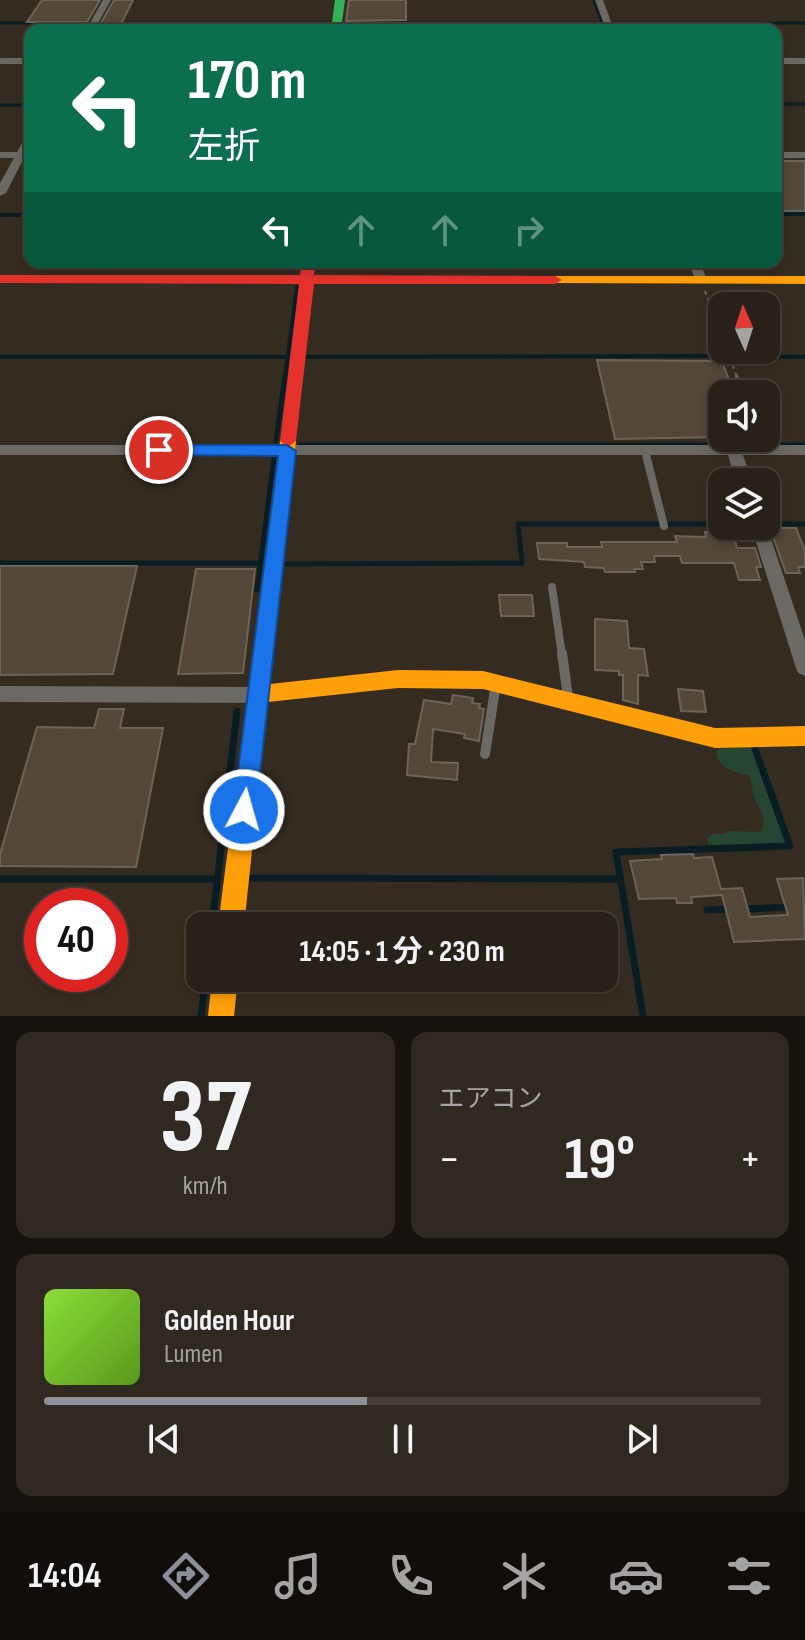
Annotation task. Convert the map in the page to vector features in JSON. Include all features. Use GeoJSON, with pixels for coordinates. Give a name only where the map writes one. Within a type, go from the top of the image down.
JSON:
{"type":"FeatureCollection","features":[{"type":"Feature","properties":{"kind":"street"},"geometry":{"type":"LineString","coordinates":[[93,24],[107,0]]}},
{"type":"Feature","properties":{"kind":"street"},"geometry":{"type":"LineString","coordinates":[[337,24],[340,0]]}},
{"type":"Feature","properties":{"kind":"street"},"geometry":{"type":"LineString","coordinates":[[599,0],[608,24]]}},
{"type":"Feature","properties":{"kind":"street"},"geometry":{"type":"LineString","coordinates":[[0,61],[24,61]]}},
{"type":"Feature","properties":{"kind":"street"},"geometry":{"type":"LineString","coordinates":[[782,61],[805,61]]}},
{"type":"Feature","properties":{"kind":"street"},"geometry":{"type":"LineString","coordinates":[[0,155],[24,155]]}},
{"type":"Feature","properties":{"kind":"street"},"geometry":{"type":"LineString","coordinates":[[782,155],[805,155]]}},
{"type":"Feature","properties":{"kind":"street"},"geometry":{"type":"LineString","coordinates":[[0,193],[24,157]]}},
{"type":"Feature","properties":{"kind":"street"},"geometry":{"type":"LineString","coordinates":[[233,912],[308,271]]}},
{"type":"Feature","properties":{"kind":"street"},"geometry":{"type":"LineString","coordinates":[[0,279],[308,271],[697,271],[805,280]]}},
{"type":"Feature","properties":{"kind":"street"},"geometry":{"type":"LineString","coordinates":[[0,450],[708,451]]}},
{"type":"Feature","properties":{"kind":"street"},"geometry":{"type":"LineString","coordinates":[[780,450],[805,450]]}},
{"type":"Feature","properties":{"kind":"street"},"geometry":{"type":"LineString","coordinates":[[764,540],[805,668]]}},
{"type":"Feature","properties":{"kind":"street"},"geometry":{"type":"LineString","coordinates":[[0,694],[257,695],[413,674],[496,683],[715,738],[805,736]]}},
{"type":"Feature","properties":{"kind":"street"},"geometry":{"type":"LineString","coordinates":[[221,1016],[224,992]]}},
{"type":"Feature","properties":{"kind":"lane"},"geometry":{"type":"LineString","coordinates":[[645,451],[664,526]]}},
{"type":"Feature","properties":{"kind":"lane"},"geometry":{"type":"LineString","coordinates":[[552,587],[569,702]]}},
{"type":"Feature","properties":{"kind":"lane"},"geometry":{"type":"LineString","coordinates":[[485,754],[496,683]]}},
{"type":"Feature","properties":{"kind":"path"},"geometry":{"type":"LineString","coordinates":[[697,271],[708,300]]}},
{"type":"Feature","properties":{"kind":"green space"},"geometry":{"type":"Polygon","coordinates":[[[753,747],[787,843],[709,845],[707,838],[713,834],[761,832],[763,817],[750,776],[726,767],[716,755],[718,749],[753,747]]]}},
{"type":"Feature","properties":{"kind":"building"},"geometry":{"type":"Polygon","coordinates":[[[42,0],[100,0],[87,22],[27,22],[42,0]]]}},
{"type":"Feature","properties":{"kind":"building"},"geometry":{"type":"Polygon","coordinates":[[[114,0],[133,0],[121,24],[100,24],[114,0]]]}},
{"type":"Feature","properties":{"kind":"building"},"geometry":{"type":"Polygon","coordinates":[[[349,0],[406,0],[406,20],[346,21],[349,0]]]}},
{"type":"Feature","properties":{"kind":"building"},"geometry":{"type":"Polygon","coordinates":[[[782,161],[805,161],[805,211],[782,211],[782,161]]]}},
{"type":"Feature","properties":{"kind":"building"},"geometry":{"type":"Polygon","coordinates":[[[597,360],[708,361],[708,364],[723,364],[729,380],[708,380],[708,437],[615,439],[597,360]]]}},
{"type":"Feature","properties":{"kind":"building"},"geometry":{"type":"Polygon","coordinates":[[[780,528],[796,528],[805,551],[805,567],[798,567],[800,573],[786,573],[774,540],[780,540],[780,528]]]}},
{"type":"Feature","properties":{"kind":"building"},"geometry":{"type":"Polygon","coordinates":[[[705,532],[708,532],[708,540],[735,540],[737,548],[755,548],[761,567],[756,567],[760,580],[739,580],[734,563],[682,563],[680,556],[654,556],[655,562],[641,562],[643,569],[634,569],[635,572],[605,572],[604,568],[585,567],[584,562],[539,559],[537,543],[602,547],[601,542],[677,542],[675,536],[706,537],[705,532]]]}},
{"type":"Feature","properties":{"kind":"building"},"geometry":{"type":"Polygon","coordinates":[[[0,566],[137,566],[113,674],[0,675],[0,566]]]}},
{"type":"Feature","properties":{"kind":"building"},"geometry":{"type":"Polygon","coordinates":[[[196,569],[255,569],[243,673],[178,674],[196,569]]]}},
{"type":"Feature","properties":{"kind":"building"},"geometry":{"type":"Polygon","coordinates":[[[499,595],[532,595],[534,616],[501,616],[499,595]]]}},
{"type":"Feature","properties":{"kind":"building"},"geometry":{"type":"Polygon","coordinates":[[[595,619],[627,621],[629,648],[644,649],[648,676],[638,675],[638,704],[623,700],[623,675],[619,675],[619,671],[595,670],[595,619]]]}},
{"type":"Feature","properties":{"kind":"building"},"geometry":{"type":"Polygon","coordinates":[[[678,689],[703,691],[706,712],[681,711],[678,689]]]}},
{"type":"Feature","properties":{"kind":"building"},"geometry":{"type":"Polygon","coordinates":[[[453,695],[473,698],[472,703],[480,704],[479,708],[484,709],[479,741],[464,738],[465,734],[433,729],[431,762],[458,763],[457,780],[407,775],[409,744],[415,744],[424,700],[451,704],[453,695]]]}},
{"type":"Feature","properties":{"kind":"building"},"geometry":{"type":"Polygon","coordinates":[[[99,709],[124,709],[120,728],[163,728],[136,867],[0,866],[0,854],[37,727],[94,728],[99,709]]]}},
{"type":"Feature","properties":{"kind":"building"},"geometry":{"type":"Polygon","coordinates":[[[693,854],[694,858],[712,857],[721,889],[742,888],[750,917],[788,915],[777,879],[803,878],[805,939],[734,942],[722,895],[691,897],[692,903],[677,903],[676,898],[639,899],[630,861],[662,859],[661,855],[693,854]]]}},
{"type":"Feature","properties":{"kind":"waterway"},"geometry":{"type":"LineString","coordinates":[[594,0],[603,24]]}},
{"type":"Feature","properties":{"kind":"waterway"},"geometry":{"type":"LineString","coordinates":[[0,23],[88,23]]}},
{"type":"Feature","properties":{"kind":"waterway"},"geometry":{"type":"LineString","coordinates":[[117,23],[332,23]]}},
{"type":"Feature","properties":{"kind":"waterway"},"geometry":{"type":"LineString","coordinates":[[347,23],[602,23]]}},
{"type":"Feature","properties":{"kind":"waterway"},"geometry":{"type":"LineString","coordinates":[[613,23],[805,23]]}},
{"type":"Feature","properties":{"kind":"waterway"},"geometry":{"type":"LineString","coordinates":[[782,104],[805,104]]}},
{"type":"Feature","properties":{"kind":"waterway"},"geometry":{"type":"LineString","coordinates":[[0,105],[24,105]]}},
{"type":"Feature","properties":{"kind":"waterway"},"geometry":{"type":"LineString","coordinates":[[782,214],[805,214]]}},
{"type":"Feature","properties":{"kind":"waterway"},"geometry":{"type":"LineString","coordinates":[[0,215],[24,215]]}},
{"type":"Feature","properties":{"kind":"waterway"},"geometry":{"type":"LineString","coordinates":[[285,377],[297,287]]}},
{"type":"Feature","properties":{"kind":"waterway"},"geometry":{"type":"LineString","coordinates":[[307,357],[708,356]]}},
{"type":"Feature","properties":{"kind":"waterway"},"geometry":{"type":"LineString","coordinates":[[0,357],[287,357]]}},
{"type":"Feature","properties":{"kind":"waterway"},"geometry":{"type":"LineString","coordinates":[[780,357],[805,357]]}},
{"type":"Feature","properties":{"kind":"waterway"},"geometry":{"type":"LineString","coordinates":[[276,441],[285,375]]}},
{"type":"Feature","properties":{"kind":"waterway"},"geometry":{"type":"LineString","coordinates":[[300,445],[708,445]]}},
{"type":"Feature","properties":{"kind":"waterway"},"geometry":{"type":"LineString","coordinates":[[780,445],[805,445]]}},
{"type":"Feature","properties":{"kind":"waterway"},"geometry":{"type":"LineString","coordinates":[[260,563],[274,458]]}},
{"type":"Feature","properties":{"kind":"waterway"},"geometry":{"type":"LineString","coordinates":[[284,564],[522,563],[518,524],[659,524]]}},
{"type":"Feature","properties":{"kind":"waterway"},"geometry":{"type":"LineString","coordinates":[[668,524],[708,524]]}},
{"type":"Feature","properties":{"kind":"waterway"},"geometry":{"type":"LineString","coordinates":[[780,524],[805,524]]}},
{"type":"Feature","properties":{"kind":"waterway"},"geometry":{"type":"LineString","coordinates":[[0,563],[260,563]]}},
{"type":"Feature","properties":{"kind":"waterway"},"geometry":{"type":"LineString","coordinates":[[257,590],[260,563]]}},
{"type":"Feature","properties":{"kind":"waterway"},"geometry":{"type":"LineString","coordinates":[[217,879],[237,711]]}},
{"type":"Feature","properties":{"kind":"waterway"},"geometry":{"type":"LineString","coordinates":[[643,1016],[616,852],[790,846],[755,749]]}},
{"type":"Feature","properties":{"kind":"waterway"},"geometry":{"type":"LineString","coordinates":[[252,878],[620,879]]}},
{"type":"Feature","properties":{"kind":"waterway"},"geometry":{"type":"LineString","coordinates":[[0,879],[217,879]]}},
{"type":"Feature","properties":{"kind":"waterway"},"geometry":{"type":"LineString","coordinates":[[214,912],[217,879]]}},
{"type":"Feature","properties":{"kind":"waterway"},"geometry":{"type":"LineString","coordinates":[[744,909],[790,907]]}},
{"type":"Feature","properties":{"kind":"waterway"},"geometry":{"type":"LineString","coordinates":[[707,910],[730,909]]}},
{"type":"Feature","properties":{"kind":"waterway"},"geometry":{"type":"LineString","coordinates":[[201,1016],[204,992]]}},
{"type":"Feature","properties":{"kind":"traffic: fast"},"geometry":{"type":"LineString","coordinates":[[337,24],[340,0]]}},
{"type":"Feature","properties":{"kind":"traffic: slow"},"geometry":{"type":"LineString","coordinates":[[555,280],[805,280]]}},
{"type":"Feature","properties":{"kind":"traffic: slow"},"geometry":{"type":"LineString","coordinates":[[233,912],[288,441]]}},
{"type":"Feature","properties":{"kind":"traffic: slow"},"geometry":{"type":"LineString","coordinates":[[257,695],[398,679],[483,680],[715,738],[805,736]]}},
{"type":"Feature","properties":{"kind":"traffic: slow"},"geometry":{"type":"LineString","coordinates":[[221,1016],[224,992]]}},
{"type":"Feature","properties":{"kind":"traffic: jam"},"geometry":{"type":"LineString","coordinates":[[288,441],[308,268]]}},
{"type":"Feature","properties":{"kind":"traffic: jam"},"geometry":{"type":"LineString","coordinates":[[0,279],[555,280]]}},
{"type":"Feature","properties":{"kind":"route"},"geometry":{"type":"LineString","coordinates":[[159,450],[287,451],[244,810]]}}]}
